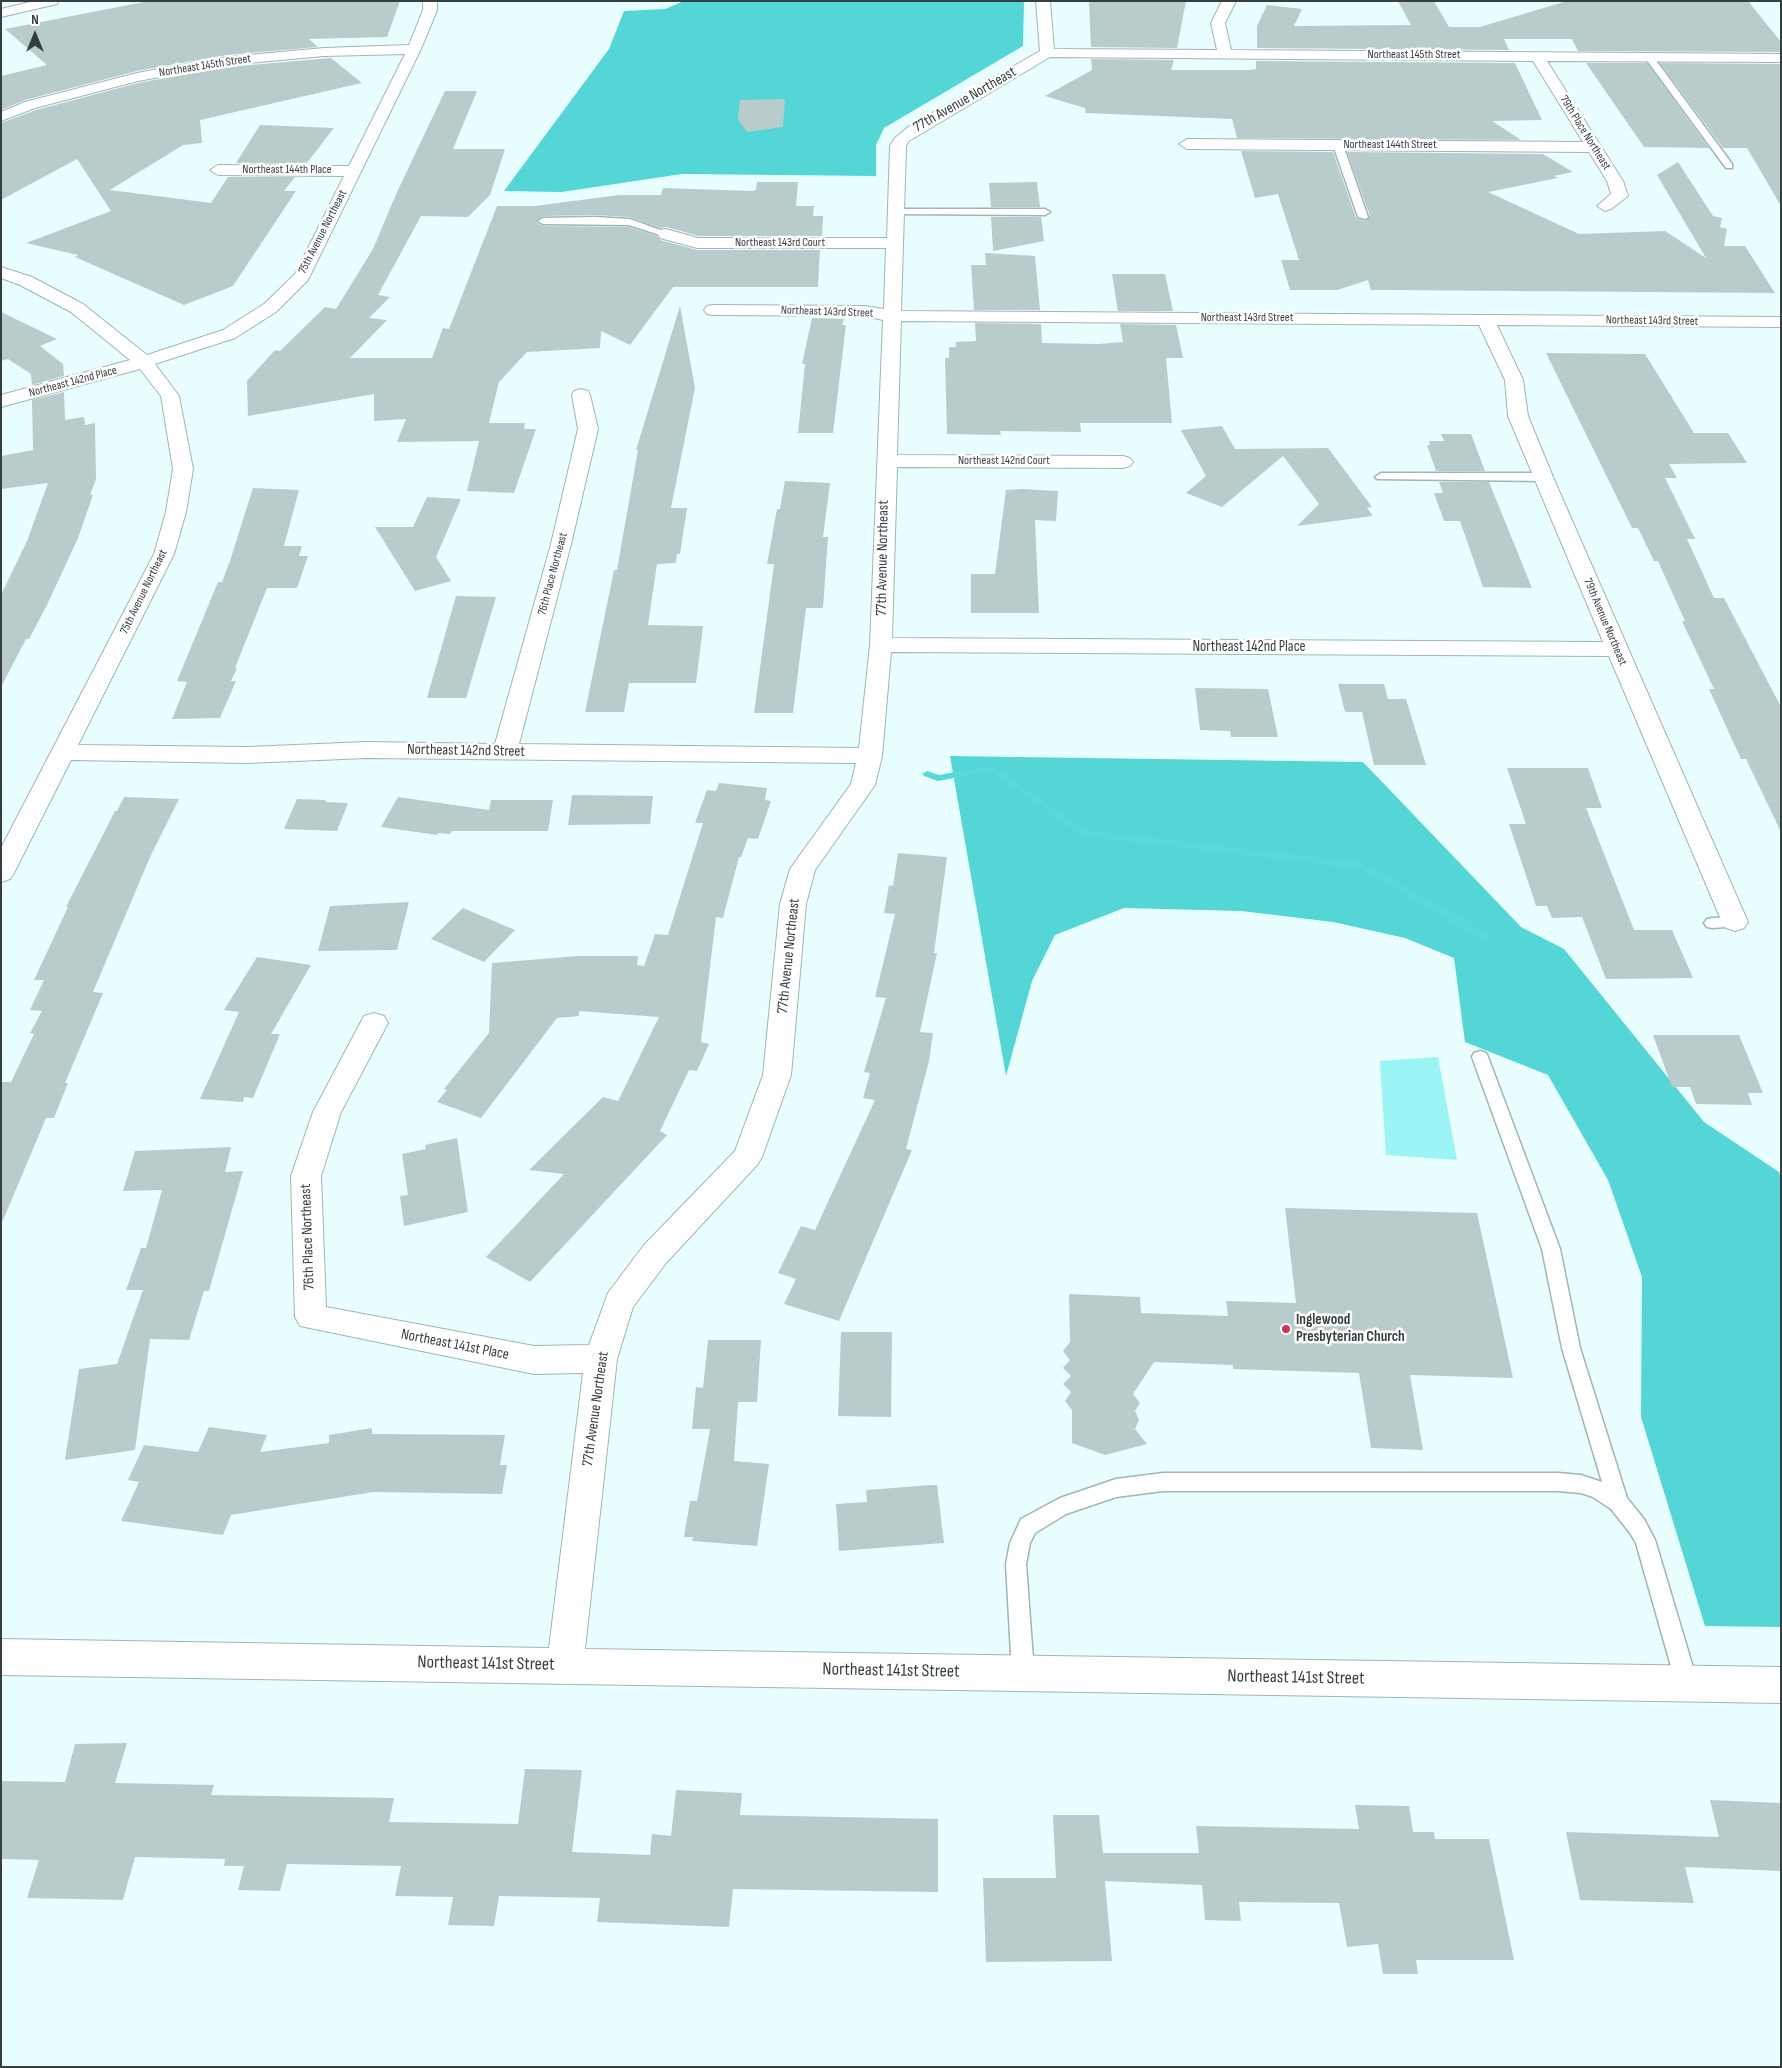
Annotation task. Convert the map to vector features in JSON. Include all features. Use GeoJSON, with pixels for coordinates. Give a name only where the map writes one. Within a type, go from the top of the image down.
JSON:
{"type":"FeatureCollection","features":[{"type":"Feature","properties":{"kind":"street"},"geometry":{"type":"LineString","coordinates":[[1,13],[52,1]]}},
{"type":"Feature","properties":{"kind":"street","name":"75th Avenue Northeast"},"geometry":{"type":"LineString","coordinates":[[1,873],[164,554],[176,512],[183,469],[170,396],[144,362],[229,334],[270,308],[302,276],[414,50],[430,10],[430,1]]}},
{"type":"Feature","properties":{"kind":"street"},"geometry":{"type":"LineString","coordinates":[[1043,1],[1047,54]]}},
{"type":"Feature","properties":{"kind":"street"},"geometry":{"type":"LineString","coordinates":[[1225,54],[1218,23],[1229,1]]}},
{"type":"Feature","properties":{"kind":"street","name":"Northeast 145th Street"},"geometry":{"type":"LineString","coordinates":[[1,117],[30,105],[137,77],[227,61],[324,52],[414,50]]}},
{"type":"Feature","properties":{"kind":"street","name":"Northeast 145th Street"},"geometry":{"type":"LineString","coordinates":[[1047,54],[1781,58]]}},
{"type":"Feature","properties":{"kind":"street","name":"77th Avenue Northeast"},"geometry":{"type":"LineString","coordinates":[[565,1666],[601,1359],[619,1302],[655,1254],[747,1157],[777,1075],[793,904],[803,869],[863,785],[870,756],[881,645],[898,146],[903,138],[913,130],[1047,54]]}},
{"type":"Feature","properties":{"kind":"street","name":"79th Place Northeast"},"geometry":{"type":"LineString","coordinates":[[1537,56],[1592,147],[1615,181],[1620,196],[1605,206]]}},
{"type":"Feature","properties":{"kind":"street","name":"Northeast 144th Street"},"geometry":{"type":"LineString","coordinates":[[1187,144],[1592,147]]}},
{"type":"Feature","properties":{"kind":"street","name":"Northeast 144th Place"},"geometry":{"type":"LineString","coordinates":[[218,170],[355,170]]}},
{"type":"Feature","properties":{"kind":"street","name":"Northeast 143rd Court"},"geometry":{"type":"LineString","coordinates":[[666,234],[697,242],[895,243]]}},
{"type":"Feature","properties":{"kind":"street"},"geometry":{"type":"LineString","coordinates":[[1,272],[26,281],[77,308],[144,362]]}},
{"type":"Feature","properties":{"kind":"street","name":"Northeast 143rd Street"},"geometry":{"type":"LineString","coordinates":[[713,310],[865,312],[893,316],[1781,322]]}},
{"type":"Feature","properties":{"kind":"street","name":"79th Avenue Northeast"},"geometry":{"type":"LineString","coordinates":[[1485,319],[1514,380],[1518,416],[1616,649],[1735,922]]}},
{"type":"Feature","properties":{"kind":"street","name":"Northeast 142nd Place"},"geometry":{"type":"LineString","coordinates":[[1,401],[144,362]]}},
{"type":"Feature","properties":{"kind":"street","name":"76th Place Northeast"},"geometry":{"type":"LineString","coordinates":[[505,751],[561,544],[588,429],[581,395]]}},
{"type":"Feature","properties":{"kind":"street","name":"Northeast 142nd Court"},"geometry":{"type":"LineString","coordinates":[[886,460],[1123,462]]}},
{"type":"Feature","properties":{"kind":"street","name":"Northeast 142nd Place"},"geometry":{"type":"LineString","coordinates":[[881,645],[1616,649]]}},
{"type":"Feature","properties":{"kind":"street","name":"Northeast 142nd Street"},"geometry":{"type":"LineString","coordinates":[[63,752],[248,755],[366,750],[870,756]]}},
{"type":"Feature","properties":{"kind":"street","name":"76th Place Northeast"},"geometry":{"type":"LineString","coordinates":[[311,1317],[306,1176],[327,1112],[374,1022]]}},
{"type":"Feature","properties":{"kind":"street","name":"Northeast 141st Place"},"geometry":{"type":"LineString","coordinates":[[311,1317],[534,1360],[601,1359]]}},
{"type":"Feature","properties":{"kind":"street","name":"Northeast 141st Street"},"geometry":{"type":"LineString","coordinates":[[1,1658],[1781,1686]]}},
{"type":"Feature","properties":{"kind":"lane"},"geometry":{"type":"LineString","coordinates":[[1649,57],[1729,166]]}},
{"type":"Feature","properties":{"kind":"lane"},"geometry":{"type":"LineString","coordinates":[[1338,145],[1363,217]]}},
{"type":"Feature","properties":{"kind":"lane"},"geometry":{"type":"LineString","coordinates":[[896,211],[1045,212]]}},
{"type":"Feature","properties":{"kind":"lane"},"geometry":{"type":"LineString","coordinates":[[543,221],[594,220],[630,222],[666,234]]}},
{"type":"Feature","properties":{"kind":"lane"},"geometry":{"type":"LineString","coordinates":[[1381,478],[1544,477]]}},
{"type":"Feature","properties":{"kind":"lane"},"geometry":{"type":"LineString","coordinates":[[1712,923],[1735,922]]}},
{"type":"Feature","properties":{"kind":"lane"},"geometry":{"type":"LineString","coordinates":[[1480,1057],[1552,1249],[1571,1348],[1618,1502]]}},
{"type":"Feature","properties":{"kind":"lane"},"geometry":{"type":"LineString","coordinates":[[1023,1673],[1016,1564],[1020,1543],[1028,1526],[1060,1507],[1116,1488],[1162,1482],[1558,1482],[1581,1484],[1599,1490],[1618,1502],[1628,1513],[1644,1540],[1687,1684]]}},
{"type":"Feature","properties":{"kind":"shaded area"},"geometry":{"type":"Polygon","coordinates":[[[684,1],[1024,1],[1023,46],[884,128],[876,145],[876,176],[682,174],[562,192],[504,191],[609,49],[624,11],[665,9],[684,1]]]}},
{"type":"Feature","properties":{"kind":"shaded area"},"geometry":{"type":"Polygon","coordinates":[[[950,756],[1363,762],[1521,927],[1564,949],[1704,1122],[1779,1172],[1781,1177],[1781,1627],[1705,1626],[1641,1417],[1642,1277],[1608,1180],[1548,1075],[1465,1042],[1454,958],[1405,938],[1333,922],[1241,911],[1124,908],[1055,935],[1032,981],[1006,1076],[950,756]]]}},
{"type":"Feature","properties":{"kind":"shaded area"},"geometry":{"type":"Polygon","coordinates":[[[1438,1057],[1457,1160],[1386,1155],[1380,1061],[1438,1057]]]}},
{"type":"Feature","properties":{"kind":"building"},"geometry":{"type":"Polygon","coordinates":[[[149,1],[400,1],[387,37],[309,39],[318,47],[227,55],[137,71],[25,100],[1,110],[1,76],[47,65],[5,29],[149,1]]]}},
{"type":"Feature","properties":{"kind":"building"},"geometry":{"type":"Polygon","coordinates":[[[1089,1],[1186,1],[1177,48],[1091,47],[1089,1]]]}},
{"type":"Feature","properties":{"kind":"building"},"geometry":{"type":"Polygon","coordinates":[[[1398,1],[1434,1],[1449,27],[1480,27],[1567,1],[1748,1],[1781,42],[1781,52],[1578,51],[1572,39],[1504,39],[1509,50],[1257,48],[1257,26],[1267,5],[1302,9],[1294,26],[1411,25],[1398,1]]]}},
{"type":"Feature","properties":{"kind":"building"},"geometry":{"type":"Polygon","coordinates":[[[331,58],[362,83],[200,120],[202,143],[183,145],[110,190],[211,203],[228,177],[295,177],[284,191],[296,191],[233,286],[184,305],[75,257],[78,255],[26,243],[111,211],[77,159],[1,200],[1,123],[36,110],[138,83],[227,67],[331,58]]]}},
{"type":"Feature","properties":{"kind":"building"},"geometry":{"type":"Polygon","coordinates":[[[1091,59],[1174,60],[1171,70],[1249,70],[1256,69],[1256,61],[1515,63],[1542,120],[1492,121],[1521,140],[1237,138],[1232,119],[1086,113],[1085,108],[1045,96],[1092,70],[1091,59]]]}},
{"type":"Feature","properties":{"kind":"building"},"geometry":{"type":"Polygon","coordinates":[[[1586,63],[1647,63],[1709,148],[1644,147],[1586,63]]]}},
{"type":"Feature","properties":{"kind":"building"},"geometry":{"type":"Polygon","coordinates":[[[1660,63],[1781,64],[1781,206],[1747,148],[1723,148],[1660,63]]]}},
{"type":"Feature","properties":{"kind":"building"},"geometry":{"type":"Polygon","coordinates":[[[445,91],[477,91],[453,149],[505,149],[490,195],[468,217],[421,216],[378,295],[390,297],[369,318],[387,320],[350,358],[432,358],[443,328],[449,329],[497,206],[535,206],[619,195],[661,195],[663,188],[752,191],[756,190],[757,182],[798,182],[796,206],[814,206],[813,216],[823,216],[822,236],[698,236],[667,227],[660,228],[630,217],[594,215],[543,216],[536,222],[543,226],[629,227],[657,236],[660,240],[697,250],[820,250],[818,287],[673,287],[630,345],[601,331],[600,348],[527,352],[499,382],[489,423],[525,423],[524,429],[536,429],[514,493],[467,491],[479,441],[397,442],[406,419],[374,421],[374,394],[248,416],[247,381],[275,350],[280,351],[325,307],[336,309],[373,249],[397,192],[445,91]]]}},
{"type":"Feature","properties":{"kind":"building"},"geometry":{"type":"Polygon","coordinates":[[[785,99],[783,127],[747,132],[738,119],[740,100],[785,99]]]}},
{"type":"Feature","properties":{"kind":"building"},"geometry":{"type":"Polygon","coordinates":[[[260,125],[334,128],[306,164],[236,163],[260,125]]]}},
{"type":"Feature","properties":{"kind":"building"},"geometry":{"type":"Polygon","coordinates":[[[1241,151],[1333,152],[1356,218],[1366,221],[1370,216],[1347,152],[1543,154],[1573,172],[1554,176],[1558,178],[1488,192],[1579,234],[1665,231],[1706,258],[1657,175],[1678,162],[1713,216],[1722,218],[1720,227],[1727,229],[1724,246],[1745,246],[1775,293],[1371,290],[1368,280],[1337,290],[1290,290],[1281,260],[1299,260],[1278,194],[1255,198],[1241,151]]]}},
{"type":"Feature","properties":{"kind":"building"},"geometry":{"type":"Polygon","coordinates":[[[1037,182],[1040,207],[991,207],[989,183],[1037,182]]]}},
{"type":"Feature","properties":{"kind":"building"},"geometry":{"type":"Polygon","coordinates":[[[991,217],[1041,217],[1044,241],[993,251],[991,217]]]}},
{"type":"Feature","properties":{"kind":"building"},"geometry":{"type":"Polygon","coordinates":[[[985,253],[1035,256],[1040,310],[974,310],[971,265],[986,265],[985,253]]]}},
{"type":"Feature","properties":{"kind":"building"},"geometry":{"type":"Polygon","coordinates":[[[1112,274],[1165,274],[1173,311],[1118,311],[1112,274]]]}},
{"type":"Feature","properties":{"kind":"building"},"geometry":{"type":"Polygon","coordinates":[[[680,306],[695,388],[671,508],[687,508],[680,554],[677,554],[676,563],[657,564],[648,625],[703,626],[696,683],[629,683],[624,712],[585,712],[614,570],[617,570],[638,450],[636,450],[680,306]]]}},
{"type":"Feature","properties":{"kind":"building"},"geometry":{"type":"Polygon","coordinates":[[[1,312],[57,339],[40,346],[63,364],[64,376],[32,385],[31,374],[8,359],[1,361],[1,312]]]}},
{"type":"Feature","properties":{"kind":"building"},"geometry":{"type":"Polygon","coordinates":[[[812,318],[844,319],[842,325],[846,325],[833,433],[798,433],[805,364],[802,364],[812,318]]]}},
{"type":"Feature","properties":{"kind":"building"},"geometry":{"type":"Polygon","coordinates":[[[975,323],[1041,324],[1042,343],[1098,344],[1123,342],[1120,324],[1176,325],[1183,358],[1166,358],[1172,423],[1080,423],[1081,432],[1000,431],[1001,435],[947,434],[945,358],[949,358],[949,347],[956,347],[956,342],[976,341],[975,323]]]}},
{"type":"Feature","properties":{"kind":"building"},"geometry":{"type":"Polygon","coordinates":[[[1546,353],[1645,354],[1694,433],[1728,433],[1747,463],[1669,464],[1677,478],[1665,478],[1695,539],[1687,539],[1714,598],[1724,598],[1781,707],[1781,832],[1746,759],[1741,759],[1709,689],[1714,689],[1682,621],[1685,621],[1658,561],[1654,561],[1638,528],[1632,528],[1546,353]]]}},
{"type":"Feature","properties":{"kind":"building"},"geometry":{"type":"Polygon","coordinates":[[[64,392],[65,420],[84,417],[85,425],[95,423],[96,479],[90,495],[93,495],[78,538],[47,605],[29,639],[26,639],[1,687],[1,595],[27,541],[48,483],[1,489],[1,456],[33,450],[32,400],[64,392]]]}},
{"type":"Feature","properties":{"kind":"building"},"geometry":{"type":"Polygon","coordinates":[[[1222,426],[1235,449],[1328,448],[1372,507],[1367,508],[1373,516],[1297,526],[1319,504],[1283,456],[1222,507],[1186,493],[1206,476],[1181,430],[1222,426]]]}},
{"type":"Feature","properties":{"kind":"building"},"geometry":{"type":"Polygon","coordinates":[[[1441,434],[1471,434],[1485,471],[1436,471],[1427,445],[1430,445],[1429,441],[1444,441],[1441,434]]]}},
{"type":"Feature","properties":{"kind":"building"},"geometry":{"type":"Polygon","coordinates":[[[785,481],[830,483],[823,537],[828,537],[823,608],[806,608],[793,713],[754,713],[774,564],[767,564],[777,509],[780,509],[785,481]]]}},
{"type":"Feature","properties":{"kind":"building"},"geometry":{"type":"Polygon","coordinates":[[[1439,482],[1489,482],[1532,588],[1483,587],[1460,521],[1444,521],[1434,493],[1443,493],[1439,482]]]}},
{"type":"Feature","properties":{"kind":"building"},"geometry":{"type":"Polygon","coordinates":[[[253,488],[299,490],[284,546],[302,546],[299,556],[308,556],[297,588],[267,588],[235,668],[237,668],[231,681],[236,681],[220,718],[172,719],[187,682],[177,681],[218,582],[222,582],[253,488]]]}},
{"type":"Feature","properties":{"kind":"building"},"geometry":{"type":"Polygon","coordinates":[[[1006,490],[1058,491],[1056,521],[1035,520],[1039,613],[971,613],[971,574],[995,574],[1006,490]]]}},
{"type":"Feature","properties":{"kind":"building"},"geometry":{"type":"Polygon","coordinates":[[[427,497],[461,499],[436,557],[451,581],[415,591],[375,527],[413,527],[427,497]]]}},
{"type":"Feature","properties":{"kind":"building"},"geometry":{"type":"Polygon","coordinates":[[[456,596],[496,597],[466,698],[427,698],[456,596]]]}},
{"type":"Feature","properties":{"kind":"building"},"geometry":{"type":"Polygon","coordinates":[[[1338,684],[1384,684],[1388,699],[1406,699],[1426,765],[1374,765],[1362,712],[1345,712],[1338,684]]]}},
{"type":"Feature","properties":{"kind":"building"},"geometry":{"type":"Polygon","coordinates":[[[1195,688],[1268,689],[1278,737],[1231,737],[1230,731],[1200,730],[1195,688]]]}},
{"type":"Feature","properties":{"kind":"building"},"geometry":{"type":"Polygon","coordinates":[[[1507,768],[1588,768],[1602,808],[1586,808],[1634,930],[1672,930],[1693,978],[1606,979],[1582,917],[1552,918],[1547,906],[1536,906],[1509,824],[1526,824],[1507,768]]]}},
{"type":"Feature","properties":{"kind":"building"},"geometry":{"type":"Polygon","coordinates":[[[719,783],[767,788],[765,800],[771,801],[758,839],[748,838],[741,857],[739,857],[723,918],[716,917],[701,1042],[709,1044],[697,1071],[689,1070],[660,1131],[667,1135],[530,1282],[486,1257],[564,1174],[529,1170],[603,1097],[618,1101],[659,1017],[579,1011],[579,1016],[557,1018],[481,1118],[437,1102],[447,1090],[444,1089],[489,1033],[492,963],[578,956],[638,956],[637,965],[644,966],[655,934],[668,935],[703,823],[695,823],[707,790],[716,791],[719,783]]]}},
{"type":"Feature","properties":{"kind":"building"},"geometry":{"type":"Polygon","coordinates":[[[572,795],[653,796],[650,824],[568,825],[572,795]]]}},
{"type":"Feature","properties":{"kind":"building"},"geometry":{"type":"Polygon","coordinates":[[[124,797],[179,799],[150,857],[93,992],[103,993],[65,1083],[68,1083],[54,1118],[46,1118],[1,1225],[1,1082],[11,1082],[34,1034],[30,1033],[42,1011],[30,1010],[44,980],[34,980],[68,907],[66,907],[124,797]]]}},
{"type":"Feature","properties":{"kind":"building"},"geometry":{"type":"Polygon","coordinates":[[[398,797],[489,810],[491,800],[553,800],[548,831],[452,831],[450,834],[438,833],[437,835],[381,827],[398,797]]]}},
{"type":"Feature","properties":{"kind":"building"},"geometry":{"type":"Polygon","coordinates":[[[297,799],[348,803],[337,831],[284,829],[297,799]]]}},
{"type":"Feature","properties":{"kind":"building"},"geometry":{"type":"Polygon","coordinates":[[[898,853],[947,857],[934,953],[937,953],[920,1032],[933,1033],[929,1061],[906,1149],[912,1150],[839,1321],[784,1304],[796,1279],[778,1273],[801,1226],[815,1230],[875,1100],[863,1098],[870,1073],[864,1072],[886,998],[875,997],[895,914],[884,913],[889,885],[893,886],[898,853]]]}},
{"type":"Feature","properties":{"kind":"building"},"geometry":{"type":"Polygon","coordinates":[[[409,902],[397,950],[318,951],[330,906],[409,902]]]}},
{"type":"Feature","properties":{"kind":"building"},"geometry":{"type":"Polygon","coordinates":[[[463,908],[515,930],[484,962],[431,939],[463,908]]]}},
{"type":"Feature","properties":{"kind":"building"},"geometry":{"type":"Polygon","coordinates":[[[257,957],[311,965],[271,1034],[280,1034],[253,1098],[244,1097],[243,1102],[200,1099],[239,1012],[224,1010],[257,957]]]}},
{"type":"Feature","properties":{"kind":"building"},"geometry":{"type":"Polygon","coordinates":[[[1653,1035],[1739,1035],[1763,1093],[1748,1093],[1752,1105],[1696,1104],[1690,1087],[1672,1087],[1653,1035]]]}},
{"type":"Feature","properties":{"kind":"building"},"geometry":{"type":"Polygon","coordinates":[[[457,1138],[468,1212],[404,1226],[400,1196],[408,1195],[402,1154],[426,1149],[425,1145],[457,1138]]]}},
{"type":"Feature","properties":{"kind":"building"},"geometry":{"type":"Polygon","coordinates":[[[231,1147],[225,1172],[243,1171],[209,1291],[204,1291],[189,1340],[150,1339],[135,1450],[65,1460],[79,1369],[117,1364],[143,1290],[126,1290],[141,1248],[146,1248],[162,1190],[123,1191],[135,1151],[231,1147]]]}},
{"type":"Feature","properties":{"kind":"building","name":"Inglewood Presbyterian Church"},"geometry":{"type":"Polygon","coordinates":[[[1285,1208],[1477,1213],[1513,1378],[1410,1375],[1423,1450],[1371,1448],[1359,1373],[1233,1369],[1233,1365],[1154,1362],[1133,1394],[1140,1403],[1135,1411],[1139,1420],[1135,1429],[1147,1444],[1105,1455],[1072,1443],[1072,1410],[1065,1401],[1071,1392],[1063,1384],[1071,1376],[1063,1368],[1070,1360],[1063,1351],[1070,1342],[1069,1294],[1140,1297],[1141,1313],[1228,1316],[1226,1301],[1296,1303],[1285,1208]]]}},
{"type":"Feature","properties":{"kind":"building"},"geometry":{"type":"Polygon","coordinates":[[[841,1332],[892,1332],[891,1417],[838,1416],[841,1332]]]}},
{"type":"Feature","properties":{"kind":"building"},"geometry":{"type":"Polygon","coordinates":[[[708,1340],[761,1340],[757,1402],[738,1402],[734,1461],[769,1464],[757,1546],[692,1541],[693,1537],[684,1537],[690,1501],[697,1501],[710,1429],[692,1429],[696,1387],[703,1388],[708,1340]]]}},
{"type":"Feature","properties":{"kind":"building"},"geometry":{"type":"Polygon","coordinates":[[[209,1427],[267,1435],[260,1452],[329,1443],[329,1435],[372,1428],[372,1434],[505,1435],[500,1465],[507,1465],[502,1494],[373,1492],[231,1515],[223,1535],[121,1521],[139,1482],[128,1480],[144,1445],[198,1452],[209,1427]]]}},
{"type":"Feature","properties":{"kind":"building"},"geometry":{"type":"Polygon","coordinates":[[[937,1485],[944,1543],[839,1551],[836,1504],[867,1502],[866,1490],[937,1485]]]}},
{"type":"Feature","properties":{"kind":"building"},"geometry":{"type":"Polygon","coordinates":[[[127,1743],[115,1783],[214,1785],[211,1795],[394,1798],[389,1822],[518,1824],[525,1769],[582,1770],[572,1852],[650,1855],[652,1834],[671,1836],[676,1790],[742,1793],[740,1815],[938,1819],[938,1892],[733,1889],[729,1927],[597,1922],[600,1898],[499,1896],[494,1926],[448,1925],[453,1897],[395,1896],[401,1866],[287,1864],[280,1891],[238,1890],[244,1866],[224,1866],[225,1859],[135,1857],[123,1900],[27,1898],[39,1860],[1,1859],[1,1781],[65,1782],[75,1744],[127,1743]]]}},
{"type":"Feature","properties":{"kind":"building"},"geometry":{"type":"Polygon","coordinates":[[[1710,1800],[1781,1803],[1781,1871],[1685,1867],[1694,1903],[1580,1900],[1566,1832],[1719,1837],[1710,1800]]]}},
{"type":"Feature","properties":{"kind":"building"},"geometry":{"type":"Polygon","coordinates":[[[1355,1805],[1409,1806],[1413,1832],[1434,1832],[1435,1839],[1489,1839],[1514,1960],[1416,1960],[1418,1974],[1383,1974],[1378,1944],[1347,1947],[1339,1903],[1239,1902],[1241,1921],[1205,1920],[1202,1885],[1105,1881],[1112,1961],[986,1962],[983,1878],[1056,1878],[1053,1815],[1099,1815],[1103,1853],[1199,1853],[1196,1826],[1359,1829],[1355,1805]]]}},
{"type":"Feature","properties":{"kind":"waterway"},"geometry":{"type":"LineString","coordinates":[[927,774],[938,778],[976,771],[995,770],[1082,833],[1362,866],[1484,936]]}},
{"type":"Feature","properties":{"kind":"place","name":"Inglewood Presbyterian Church"},"geometry":{"type":"Point","coordinates":[1286,1329]}}]}
